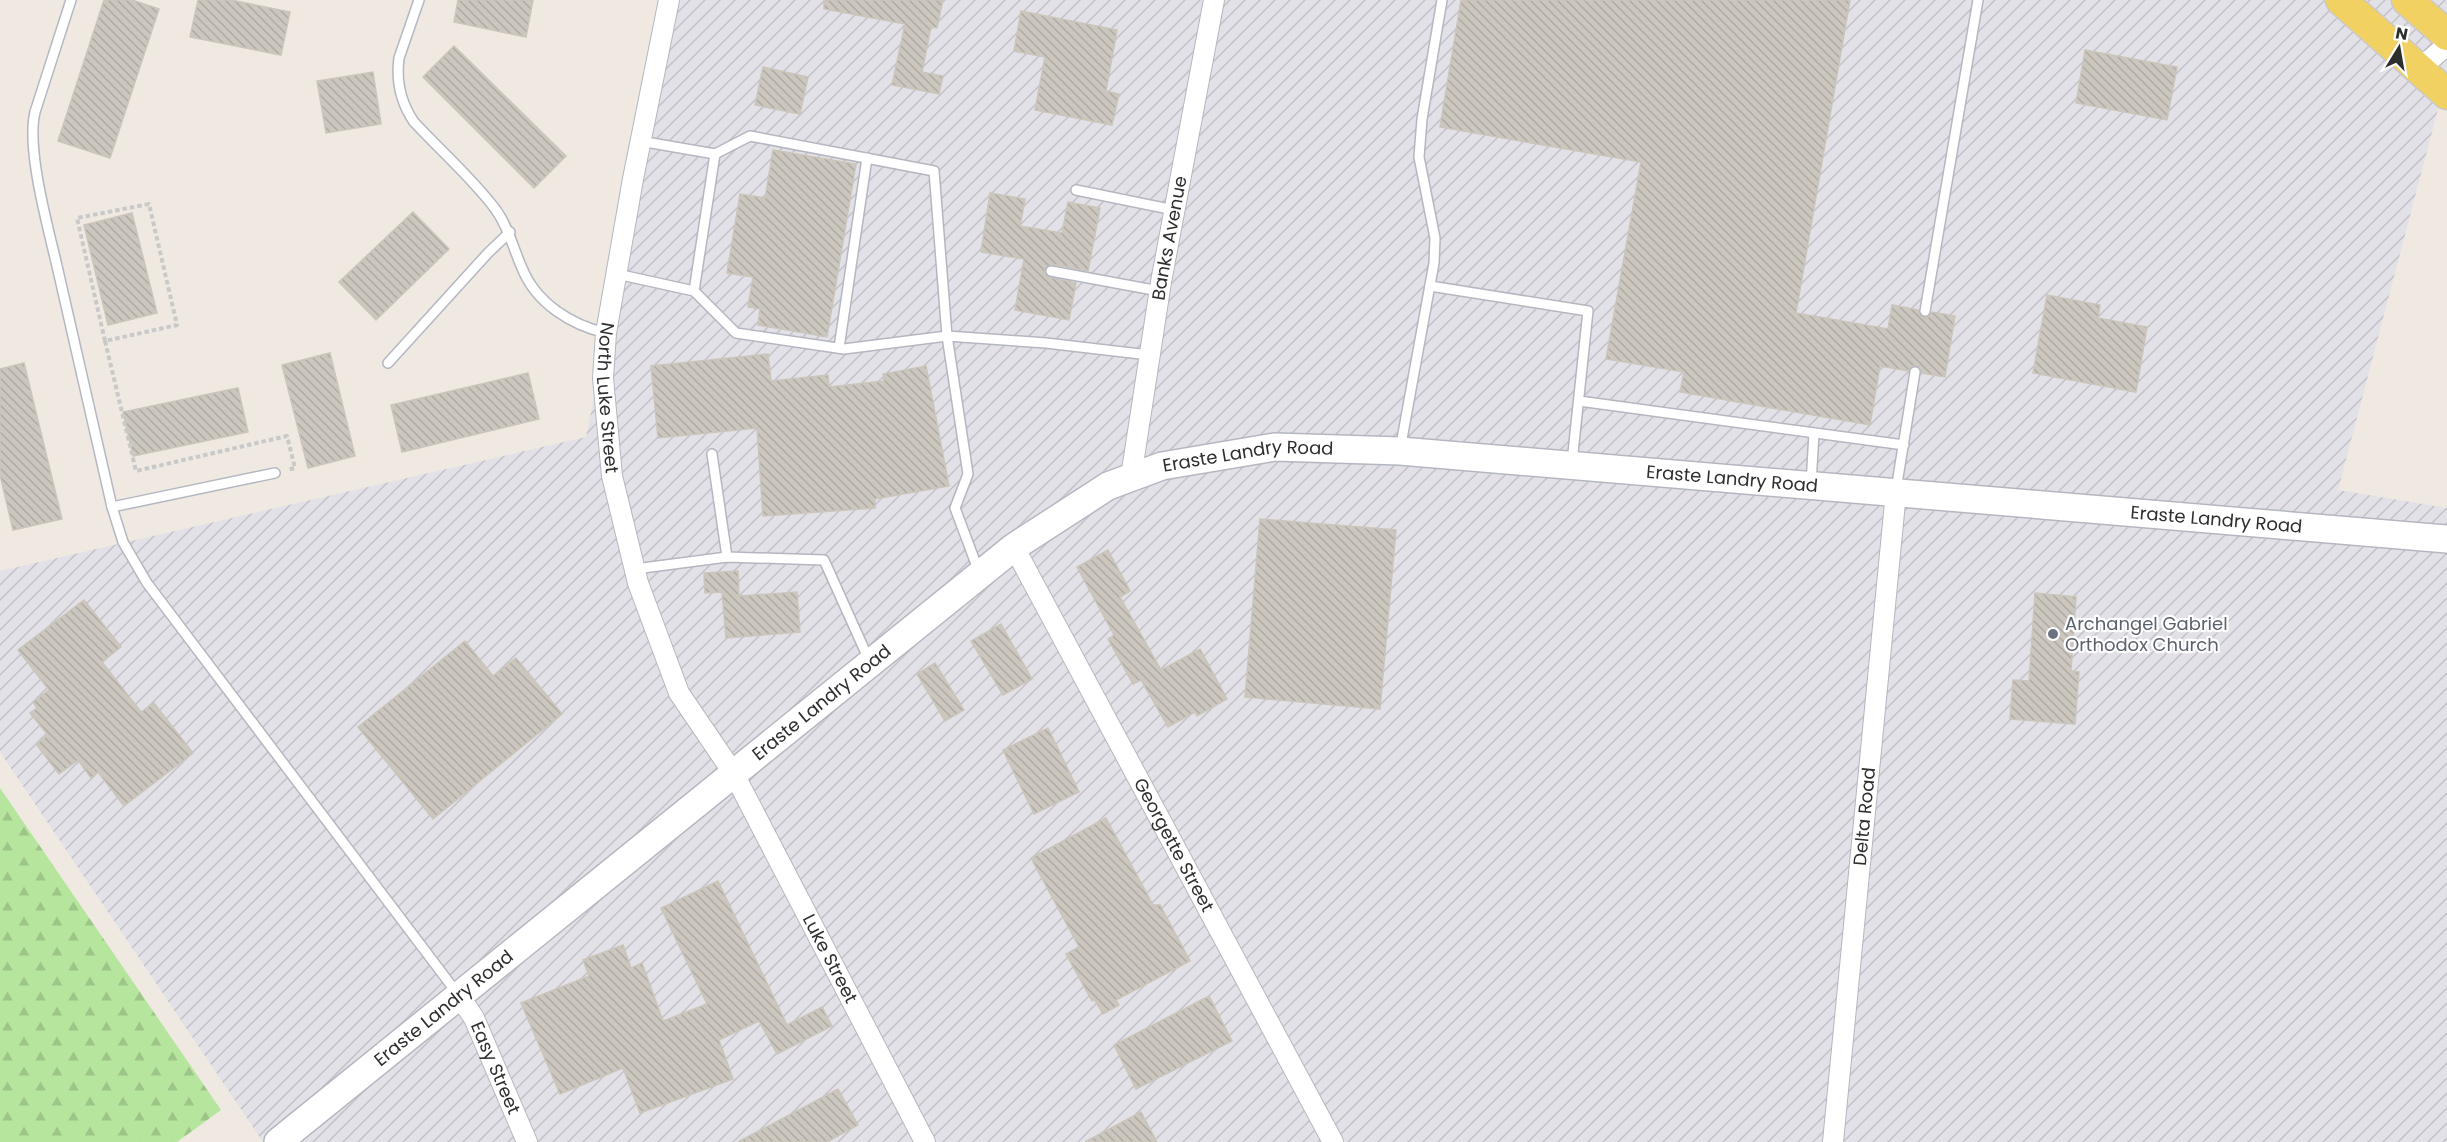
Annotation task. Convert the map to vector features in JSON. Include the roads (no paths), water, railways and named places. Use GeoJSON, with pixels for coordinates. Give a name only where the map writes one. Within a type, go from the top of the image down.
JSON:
{"type":"FeatureCollection","features":[{"type":"Feature","properties":{"kind":"main road"},"geometry":{"type":"LineString","coordinates":[[2341,0],[2447,94]]}},
{"type":"Feature","properties":{"kind":"main road"},"geometry":{"type":"LineString","coordinates":[[2407,0],[2447,35]]}},
{"type":"Feature","properties":{"kind":"street","name":"North Luke Street"},"geometry":{"type":"LineString","coordinates":[[669,0],[640,141],[606,333],[603,378],[612,476],[635,569],[679,693],[734,774]]}},
{"type":"Feature","properties":{"kind":"street","name":"Banks Avenue"},"geometry":{"type":"LineString","coordinates":[[1131,477],[1159,291],[1214,0]]}},
{"type":"Feature","properties":{"kind":"street"},"geometry":{"type":"LineString","coordinates":[[2420,69],[2447,45]]}},
{"type":"Feature","properties":{"kind":"street","name":"Eraste Landry Road"},"geometry":{"type":"LineString","coordinates":[[278,1142],[1014,547],[1088,497],[1131,477],[1162,466],[1275,447],[1400,451],[2447,538]]}},
{"type":"Feature","properties":{"kind":"street","name":"Delta Road"},"geometry":{"type":"LineString","coordinates":[[1833,1142],[1896,492]]}},
{"type":"Feature","properties":{"kind":"street","name":"Georgette Street"},"geometry":{"type":"LineString","coordinates":[[1014,547],[1333,1142]]}},
{"type":"Feature","properties":{"kind":"street","name":"Luke Street"},"geometry":{"type":"LineString","coordinates":[[734,774],[925,1142]]}},
{"type":"Feature","properties":{"kind":"street","name":"Easy Street"},"geometry":{"type":"LineString","coordinates":[[459,996],[474,1018],[527,1142]]}},
{"type":"Feature","properties":{"kind":"lane"},"geometry":{"type":"LineString","coordinates":[[71,0],[32,123],[33,145],[48,226],[112,507],[123,542],[147,583],[459,996]]}},
{"type":"Feature","properties":{"kind":"lane"},"geometry":{"type":"LineString","coordinates":[[419,0],[398,68],[398,86],[408,113],[492,205],[510,232],[522,269],[542,298],[568,320],[606,333]]}},
{"type":"Feature","properties":{"kind":"lane"},"geometry":{"type":"LineString","coordinates":[[1400,451],[1430,286],[1435,238],[1419,157],[1422,119],[1442,0]]}},
{"type":"Feature","properties":{"kind":"lane"},"geometry":{"type":"LineString","coordinates":[[1925,311],[1978,0]]}},
{"type":"Feature","properties":{"kind":"lane"},"geometry":{"type":"LineString","coordinates":[[640,141],[716,154],[750,136],[934,171],[946,336],[968,474],[956,508],[980,574]]}},
{"type":"Feature","properties":{"kind":"lane"},"geometry":{"type":"LineString","coordinates":[[694,291],[716,154]]}},
{"type":"Feature","properties":{"kind":"lane"},"geometry":{"type":"LineString","coordinates":[[839,348],[867,158]]}},
{"type":"Feature","properties":{"kind":"lane"},"geometry":{"type":"LineString","coordinates":[[1076,190],[1174,210]]}},
{"type":"Feature","properties":{"kind":"lane"},"geometry":{"type":"LineString","coordinates":[[388,363],[510,232]]}},
{"type":"Feature","properties":{"kind":"lane"},"geometry":{"type":"LineString","coordinates":[[1051,271],[1159,291]]}},
{"type":"Feature","properties":{"kind":"lane"},"geometry":{"type":"LineString","coordinates":[[617,274],[694,291],[736,333],[839,348],[946,336],[1046,343],[1149,355]]}},
{"type":"Feature","properties":{"kind":"lane"},"geometry":{"type":"LineString","coordinates":[[1430,286],[1588,311],[1572,466]]}},
{"type":"Feature","properties":{"kind":"lane"},"geometry":{"type":"LineString","coordinates":[[1896,492],[1915,372]]}},
{"type":"Feature","properties":{"kind":"lane"},"geometry":{"type":"LineString","coordinates":[[1579,401],[1904,445]]}},
{"type":"Feature","properties":{"kind":"lane"},"geometry":{"type":"LineString","coordinates":[[1811,485],[1814,432]]}},
{"type":"Feature","properties":{"kind":"lane"},"geometry":{"type":"LineString","coordinates":[[712,454],[726,556]]}},
{"type":"Feature","properties":{"kind":"lane"},"geometry":{"type":"LineString","coordinates":[[112,507],[275,473]]}},
{"type":"Feature","properties":{"kind":"lane"},"geometry":{"type":"LineString","coordinates":[[635,569],[726,556],[824,560],[871,663]]}},
{"type":"Feature","properties":{"kind":"place","name":"Archangel Gabriel Orthodox Church"},"geometry":{"type":"Point","coordinates":[2053,634]}}]}
